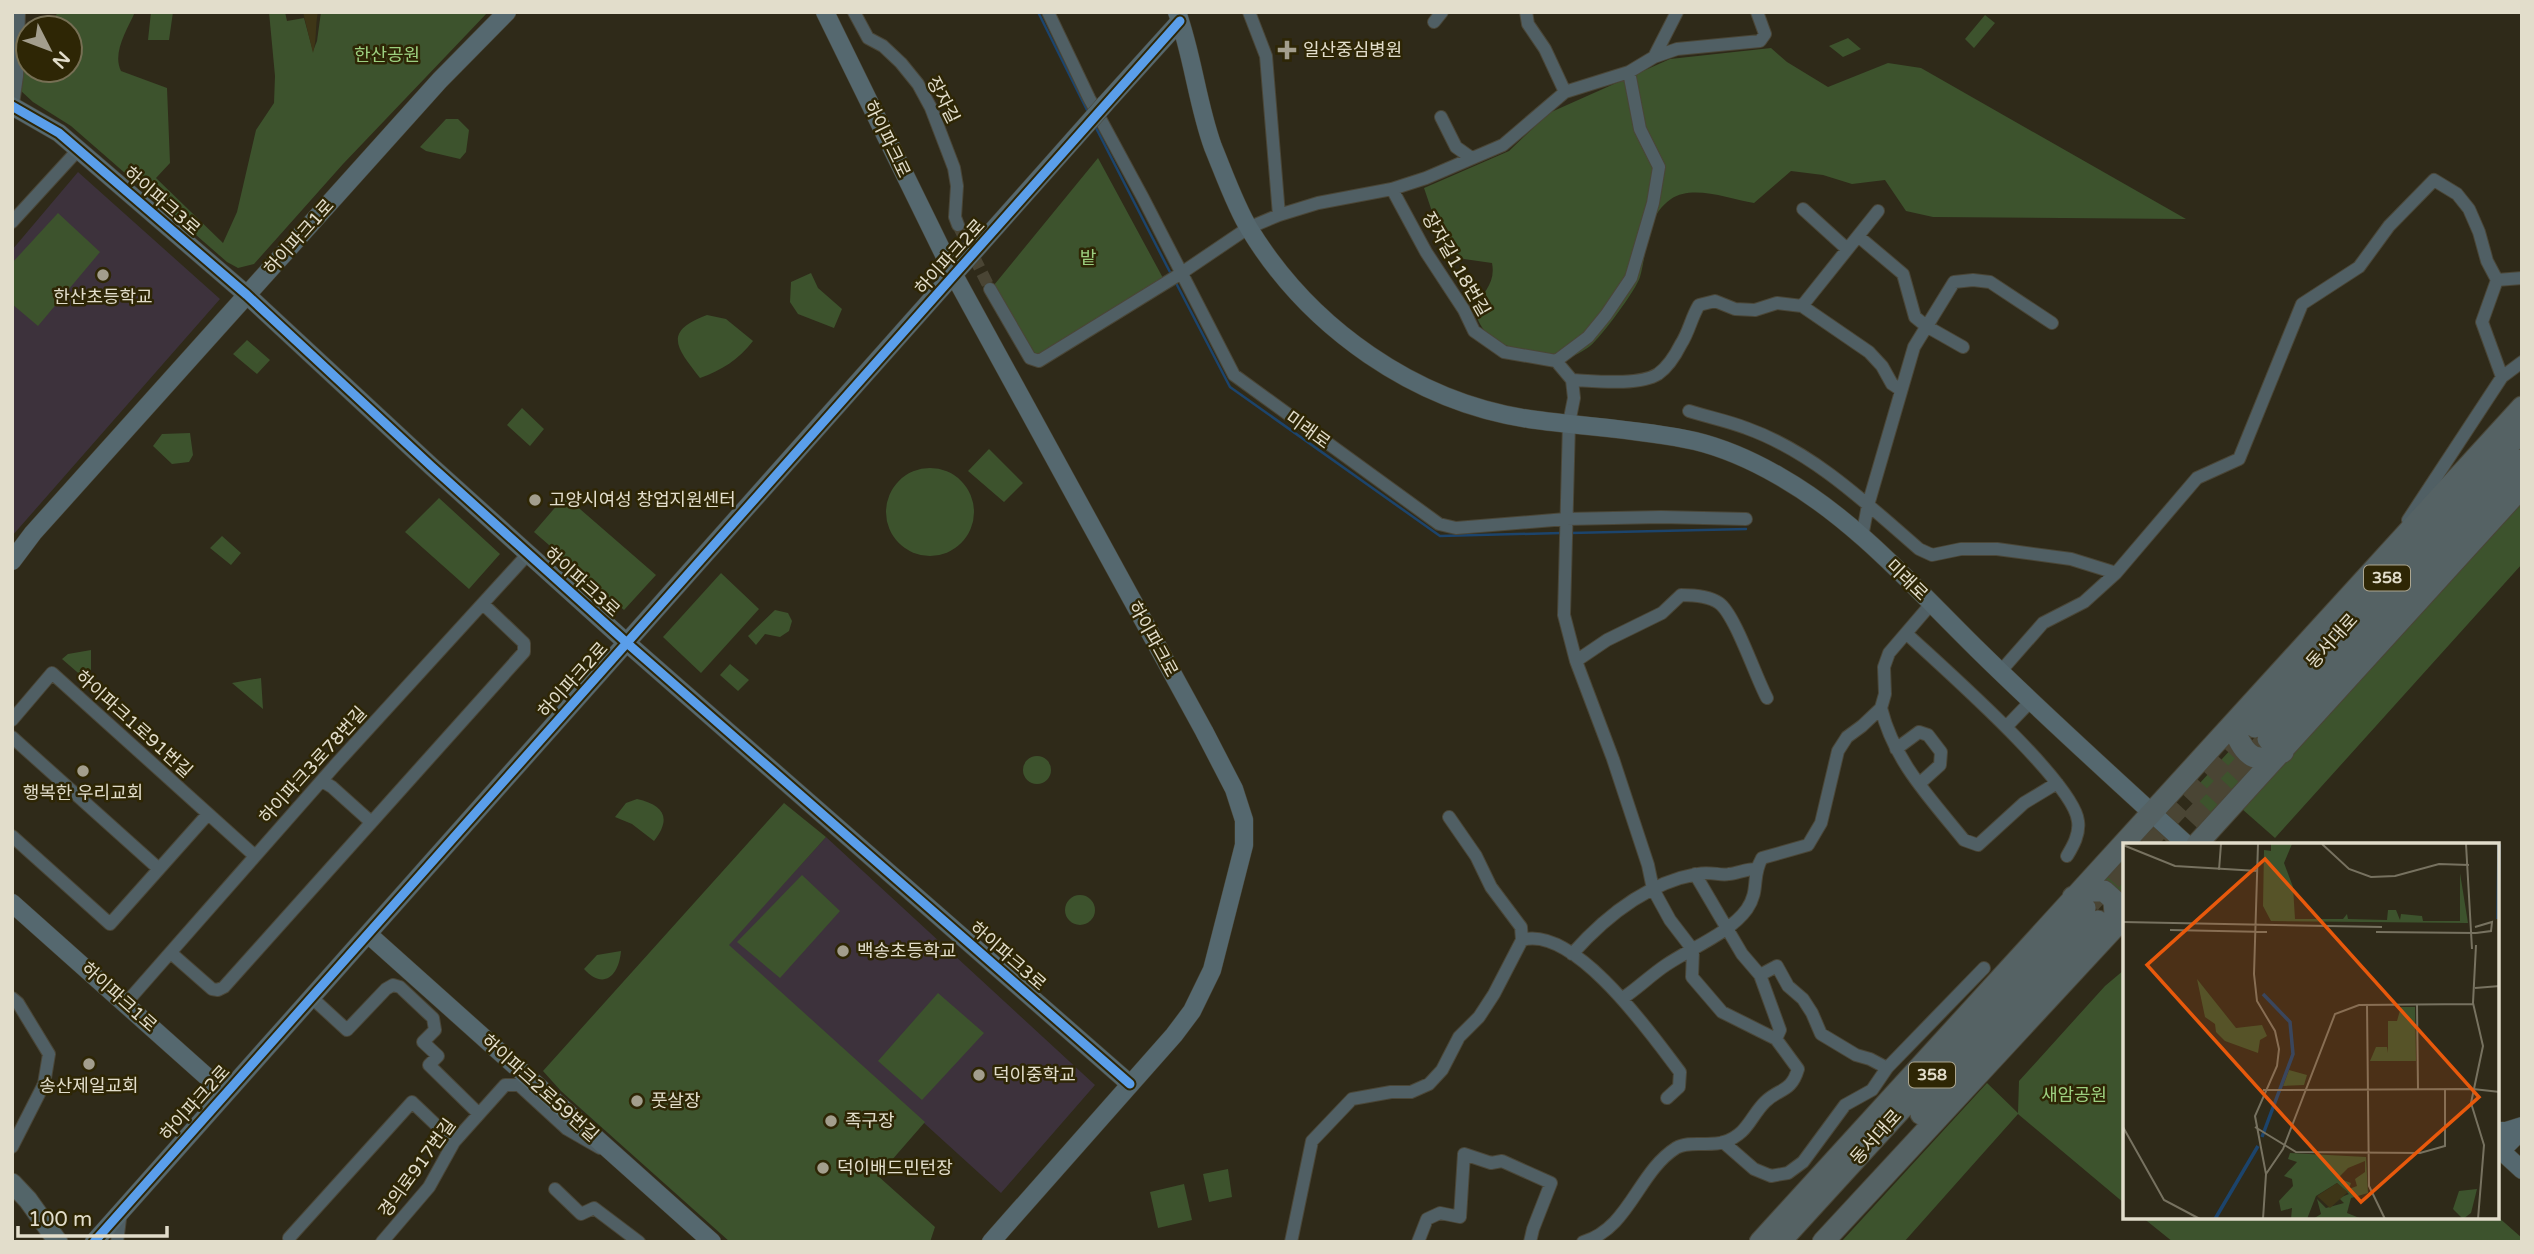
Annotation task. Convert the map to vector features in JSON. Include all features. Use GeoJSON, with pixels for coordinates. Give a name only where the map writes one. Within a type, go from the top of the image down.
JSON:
{"type":"FeatureCollection","features":[{"type":"Feature","properties":{"kind":"highway"},"geometry":{"type":"LineString","coordinates":[[2208,837],[2262,733],[2385,555],[2522,407]]}},
{"type":"Feature","properties":{"kind":"highway","name":"동서대로"},"geometry":{"type":"LineString","coordinates":[[2262,733],[2419,543],[2522,432]]}},
{"type":"Feature","properties":{"kind":"highway","name":"동서대로"},"geometry":{"type":"LineString","coordinates":[[2262,733],[2522,460]]}},
{"type":"Feature","properties":{"kind":"highway"},"geometry":{"type":"LineString","coordinates":[[2136,843],[2152,814],[2262,733],[2522,487]]}},
{"type":"Feature","properties":{"kind":"highway"},"geometry":{"type":"LineString","coordinates":[[1823,1242],[2098,915],[2123,868]]}},
{"type":"Feature","properties":{"kind":"highway"},"geometry":{"type":"LineString","coordinates":[[1760,1242],[2098,915]]}},
{"type":"Feature","properties":{"kind":"highway","name":"동서대로"},"geometry":{"type":"LineString","coordinates":[[1780,1242],[2098,915]]}},
{"type":"Feature","properties":{"kind":"highway","name":"동서대로"},"geometry":{"type":"LineString","coordinates":[[1804,1242],[2098,915]]}},
{"type":"Feature","properties":{"kind":"main road"},"geometry":{"type":"LineString","coordinates":[[12,1183],[28,1200],[58,1242]]}},
{"type":"Feature","properties":{"kind":"street","name":"하이파크3로"},"geometry":{"type":"LineString","coordinates":[[19,12],[13,108],[59,133],[247,295],[627,643],[1130,1084]]}},
{"type":"Feature","properties":{"kind":"street","name":"하이파크1로"},"geometry":{"type":"LineString","coordinates":[[12,561],[33,533],[431,89],[507,12]]}},
{"type":"Feature","properties":{"kind":"street","name":"하이파크로"},"geometry":{"type":"LineString","coordinates":[[825,12],[954,275],[1204,731],[1234,789],[1244,820],[1241,861],[1207,981],[1192,1011],[991,1242]]}},
{"type":"Feature","properties":{"kind":"street","name":"장자길"},"geometry":{"type":"LineString","coordinates":[[854,12],[868,38],[883,46],[901,63],[918,84],[931,108],[954,167],[957,186],[955,217],[958,225]]}},
{"type":"Feature","properties":{"kind":"street","name":"미래로"},"geometry":{"type":"LineString","coordinates":[[1048,12],[1179,274],[1234,375],[1440,524],[1456,528],[1661,517],[1746,519]]}},
{"type":"Feature","properties":{"kind":"street"},"geometry":{"type":"LineString","coordinates":[[1249,12],[1266,56],[1279,215]]}},
{"type":"Feature","properties":{"kind":"street"},"geometry":{"type":"LineString","coordinates":[[1526,12],[1528,24],[1545,48],[1565,92]]}},
{"type":"Feature","properties":{"kind":"street"},"geometry":{"type":"LineString","coordinates":[[1654,57],[1676,12]]}},
{"type":"Feature","properties":{"kind":"street"},"geometry":{"type":"LineString","coordinates":[[990,289],[1030,358],[1039,360],[1248,228],[1318,203],[1392,189],[1426,178],[1503,145],[1565,92],[1629,72],[1654,57],[1677,49],[1760,41],[1765,34],[1757,12]]}},
{"type":"Feature","properties":{"kind":"street","name":"하이파크2로"},"geometry":{"type":"LineString","coordinates":[[94,1242],[954,275],[1179,17]]}},
{"type":"Feature","properties":{"kind":"street","name":"미래로"},"geometry":{"type":"LineString","coordinates":[[1179,17],[1213,145],[1248,228],[1305,301],[1335,329],[1407,378],[1464,403],[1528,419],[1694,441],[1737,455],[1807,492],[1862,537],[2031,701],[2184,843]]}},
{"type":"Feature","properties":{"kind":"street"},"geometry":{"type":"LineString","coordinates":[[1583,1242],[1596,1238],[1625,1211],[1659,1161],[1679,1146],[1723,1142],[1747,1128],[1765,1101],[1795,1081],[1798,1069],[1776,1039],[1722,1012],[1692,977],[1693,950],[1670,920],[1653,889],[1648,865],[1613,759],[1576,661],[1564,615],[1569,423],[1574,397],[1572,380],[1556,361],[1588,337],[1631,278],[1653,203],[1659,167],[1640,129],[1636,97],[1629,72]]}},
{"type":"Feature","properties":{"kind":"street"},"geometry":{"type":"LineString","coordinates":[[1441,117],[1456,147],[1470,157]]}},
{"type":"Feature","properties":{"kind":"street"},"geometry":{"type":"LineString","coordinates":[[12,222],[78,149]]}},
{"type":"Feature","properties":{"kind":"street"},"geometry":{"type":"LineString","coordinates":[[2000,671],[2043,623],[2084,602],[2116,573],[2197,478],[2239,458],[2302,304],[2359,267],[2389,226],[2434,180],[2458,194],[2469,209],[2487,261],[2497,280],[2482,322],[2502,377]]}},
{"type":"Feature","properties":{"kind":"street","name":"장자길118번길"},"geometry":{"type":"LineString","coordinates":[[1392,189],[1474,331],[1504,352],[1556,361]]}},
{"type":"Feature","properties":{"kind":"street"},"geometry":{"type":"LineString","coordinates":[[1803,209],[1847,249]]}},
{"type":"Feature","properties":{"kind":"street"},"geometry":{"type":"LineString","coordinates":[[1802,306],[1878,211]]}},
{"type":"Feature","properties":{"kind":"street"},"geometry":{"type":"LineString","coordinates":[[1858,236],[1903,274],[1915,317],[1963,347]]}},
{"type":"Feature","properties":{"kind":"street"},"geometry":{"type":"LineString","coordinates":[[2497,280],[2522,278]]}},
{"type":"Feature","properties":{"kind":"street"},"geometry":{"type":"LineString","coordinates":[[1862,537],[1868,505],[1914,347],[1954,282],[1990,282],[2052,323]]}},
{"type":"Feature","properties":{"kind":"street"},"geometry":{"type":"LineString","coordinates":[[1572,380],[1636,380],[1657,374],[1672,359],[1684,341],[1690,319],[1699,305],[1715,301],[1735,309],[1755,310],[1777,303],[1802,306],[1869,352],[1882,366],[1892,384],[1901,390]]}},
{"type":"Feature","properties":{"kind":"street"},"geometry":{"type":"LineString","coordinates":[[2385,555],[2502,377],[2522,362]]}},
{"type":"Feature","properties":{"kind":"street"},"geometry":{"type":"LineString","coordinates":[[1689,411],[1748,429],[1836,477],[1919,549],[1932,555],[1961,549],[1997,549],[2071,559],[2116,573]]}},
{"type":"Feature","properties":{"kind":"street","name":"하이파크3로78번길"},"geometry":{"type":"LineString","coordinates":[[126,1003],[321,781],[528,554]]}},
{"type":"Feature","properties":{"kind":"street"},"geometry":{"type":"LineString","coordinates":[[1576,661],[1607,640],[1662,612],[1681,595],[1696,596],[1718,603],[1730,615],[1767,698]]}},
{"type":"Feature","properties":{"kind":"street"},"geometry":{"type":"LineString","coordinates":[[171,953],[212,989],[224,987],[524,652],[524,643],[483,604]]}},
{"type":"Feature","properties":{"kind":"street"},"geometry":{"type":"LineString","coordinates":[[1931,604],[1889,653],[1884,667],[1885,694],[1881,708],[1885,726],[1902,762],[1964,840],[1978,845],[2024,803],[2057,783]]}},
{"type":"Feature","properties":{"kind":"street"},"geometry":{"type":"LineString","coordinates":[[1907,634],[2006,727],[2057,783],[2079,820],[2076,841],[2067,856]]}},
{"type":"Feature","properties":{"kind":"street","name":"하이파크1로91번길"},"geometry":{"type":"LineString","coordinates":[[12,720],[52,673],[255,856]]}},
{"type":"Feature","properties":{"kind":"street"},"geometry":{"type":"LineString","coordinates":[[2006,727],[2031,701]]}},
{"type":"Feature","properties":{"kind":"street"},"geometry":{"type":"LineString","coordinates":[[1623,998],[1666,965],[1727,930],[1746,910],[1756,892],[1756,869],[1762,858],[1808,845],[1821,823],[1838,751],[1847,737],[1881,708]]}},
{"type":"Feature","properties":{"kind":"street"},"geometry":{"type":"LineString","coordinates":[[1896,749],[1919,732],[1928,735],[1941,752],[1940,765],[1919,784]]}},
{"type":"Feature","properties":{"kind":"street"},"geometry":{"type":"LineString","coordinates":[[12,737],[159,869]]}},
{"type":"Feature","properties":{"kind":"street"},"geometry":{"type":"LineString","coordinates":[[321,781],[371,822]]}},
{"type":"Feature","properties":{"kind":"street"},"geometry":{"type":"LineString","coordinates":[[12,836],[110,924],[208,814]]}},
{"type":"Feature","properties":{"kind":"street"},"geometry":{"type":"LineString","coordinates":[[1291,1242],[1312,1141],[1352,1099],[1391,1092],[1410,1092],[1429,1084],[1442,1070],[1458,1037],[1479,1017],[1494,994],[1522,940],[1521,927],[1491,887],[1476,856],[1450,817]]}},
{"type":"Feature","properties":{"kind":"street"},"geometry":{"type":"LineString","coordinates":[[1572,954],[1611,916],[1653,889],[1695,874],[1712,871],[1727,875],[1756,869]]}},
{"type":"Feature","properties":{"kind":"street"},"geometry":{"type":"LineString","coordinates":[[1695,874],[1727,930],[1760,975],[1780,1030],[1776,1039]]}},
{"type":"Feature","properties":{"kind":"street","name":"하이파크1로"},"geometry":{"type":"LineString","coordinates":[[12,903],[225,1093]]}},
{"type":"Feature","properties":{"kind":"street","name":"하이파크2로59번길"},"geometry":{"type":"LineString","coordinates":[[368,934],[712,1242]]}},
{"type":"Feature","properties":{"kind":"street"},"geometry":{"type":"LineString","coordinates":[[1522,940],[1532,937],[1552,943],[1572,954],[1598,973],[1623,998],[1681,1072],[1679,1087],[1667,1098]]}},
{"type":"Feature","properties":{"kind":"street"},"geometry":{"type":"LineString","coordinates":[[1760,975],[1777,966],[1788,986],[1803,999],[1821,1034],[1856,1055],[1887,1068]]}},
{"type":"Feature","properties":{"kind":"street"},"geometry":{"type":"LineString","coordinates":[[1723,1142],[1754,1169],[1771,1176],[1788,1173],[1803,1162],[1845,1105],[1872,1090],[1887,1068],[1984,968]]}},
{"type":"Feature","properties":{"kind":"street"},"geometry":{"type":"LineString","coordinates":[[311,997],[347,1030],[386,989],[393,985],[400,987],[433,1018],[435,1030],[423,1042],[438,1056],[429,1065],[479,1114]]}},
{"type":"Feature","properties":{"kind":"street"},"geometry":{"type":"LineString","coordinates":[[12,998],[18,1003],[50,1054],[44,1084],[12,1147]]}},
{"type":"Feature","properties":{"kind":"street","name":"경의로917번길"},"geometry":{"type":"LineString","coordinates":[[382,1242],[429,1187],[454,1142],[505,1085],[519,1085],[567,1129],[612,1152]]}},
{"type":"Feature","properties":{"kind":"street"},"geometry":{"type":"LineString","coordinates":[[290,1242],[289,1238],[412,1102],[454,1142]]}},
{"type":"Feature","properties":{"kind":"street"},"geometry":{"type":"LineString","coordinates":[[2499,1131],[2522,1128]]}},
{"type":"Feature","properties":{"kind":"street"},"geometry":{"type":"LineString","coordinates":[[2522,1128],[2499,1149],[2522,1170]]}},
{"type":"Feature","properties":{"kind":"street"},"geometry":{"type":"LineString","coordinates":[[2522,1142],[2522,1161]]}},
{"type":"Feature","properties":{"kind":"street"},"geometry":{"type":"LineString","coordinates":[[1418,1242],[1427,1219],[1440,1213],[1460,1217],[1464,1154],[1491,1163],[1502,1161],[1551,1183],[1530,1242]]}},
{"type":"Feature","properties":{"kind":"street"},"geometry":{"type":"LineString","coordinates":[[555,1189],[581,1214],[594,1208],[639,1242]]}},
{"type":"Feature","properties":{"kind":"street"},"geometry":{"type":"LineString","coordinates":[[117,1242],[121,1211]]}},
{"type":"Feature","properties":{"kind":"shaded area","name":"한산초등학교"},"geometry":{"type":"Polygon","coordinates":[[[78,172],[220,299],[12,536],[12,250],[78,172]]]}},
{"type":"Feature","properties":{"kind":"shaded area"},"geometry":{"type":"Polygon","coordinates":[[[826,837],[1095,1085],[1001,1193],[728,945],[826,837]]]}},
{"type":"Feature","properties":{"kind":"green space","name":"한산공원"},"geometry":{"type":"Polygon","coordinates":[[[135,12],[118,57],[121,71],[167,88],[170,163],[156,178],[223,243],[237,212],[256,130],[274,103],[275,76],[269,12],[285,12],[287,21],[304,18],[313,51],[321,12],[488,12],[343,164],[254,264],[238,268],[227,262],[71,126],[33,102],[20,90],[21,84],[84,84],[84,14],[57,14],[135,12]]]}},
{"type":"Feature","properties":{"kind":"green space"},"geometry":{"type":"Polygon","coordinates":[[[151,12],[173,12],[169,40],[148,40],[151,12]]]}},
{"type":"Feature","properties":{"kind":"green space"},"geometry":{"type":"Polygon","coordinates":[[[1985,15],[1995,23],[1974,48],[1965,39],[1985,15]]]}},
{"type":"Feature","properties":{"kind":"green space"},"geometry":{"type":"Polygon","coordinates":[[[1848,38],[1861,49],[1843,57],[1829,46],[1848,38]]]}},
{"type":"Feature","properties":{"kind":"green space"},"geometry":{"type":"Polygon","coordinates":[[[1771,48],[1787,62],[1828,87],[1888,63],[1921,68],[2186,219],[1933,217],[1906,211],[1885,180],[1852,184],[1823,175],[1791,171],[1754,203],[1700,193],[1671,199],[1662,207],[1651,225],[1640,277],[1632,292],[1595,341],[1578,354],[1562,358],[1508,346],[1490,336],[1479,322],[1475,309],[1490,282],[1492,263],[1464,259],[1444,247],[1424,188],[1509,151],[1549,113],[1670,59],[1771,48]]]}},
{"type":"Feature","properties":{"kind":"green space"},"geometry":{"type":"Polygon","coordinates":[[[446,119],[458,119],[469,130],[466,152],[460,159],[426,151],[420,147],[446,119]]]}},
{"type":"Feature","properties":{"kind":"green space","name":"밭"},"geometry":{"type":"Polygon","coordinates":[[[1098,158],[1163,278],[1037,357],[994,285],[1098,158]]]}},
{"type":"Feature","properties":{"kind":"green space"},"geometry":{"type":"Polygon","coordinates":[[[58,213],[100,252],[38,326],[12,304],[12,263],[58,213]]]}},
{"type":"Feature","properties":{"kind":"green space"},"geometry":{"type":"Polygon","coordinates":[[[811,273],[818,288],[842,309],[834,328],[798,314],[790,302],[791,282],[811,273]]]}},
{"type":"Feature","properties":{"kind":"green space"},"geometry":{"type":"Polygon","coordinates":[[[707,315],[726,319],[753,341],[729,364],[700,378],[680,350],[678,342],[683,328],[707,315]]]}},
{"type":"Feature","properties":{"kind":"green space"},"geometry":{"type":"Polygon","coordinates":[[[247,340],[270,360],[257,374],[233,354],[247,340]]]}},
{"type":"Feature","properties":{"kind":"green space"},"geometry":{"type":"Polygon","coordinates":[[[522,408],[544,429],[530,446],[507,425],[522,408]]]}},
{"type":"Feature","properties":{"kind":"green space"},"geometry":{"type":"Polygon","coordinates":[[[190,433],[193,455],[189,462],[172,464],[153,446],[162,434],[190,433]]]}},
{"type":"Feature","properties":{"kind":"green space"},"geometry":{"type":"Polygon","coordinates":[[[989,449],[1023,483],[1004,502],[968,471],[989,449]]]}},
{"type":"Feature","properties":{"kind":"green space"},"geometry":{"type":"Polygon","coordinates":[[[930,468],[947,472],[961,481],[970,495],[974,512],[970,529],[961,543],[947,552],[930,556],[913,552],[899,543],[890,529],[886,512],[890,495],[899,481],[913,472],[930,468]]]}},
{"type":"Feature","properties":{"kind":"green space"},"geometry":{"type":"Polygon","coordinates":[[[565,496],[656,575],[624,610],[534,532],[565,496]]]}},
{"type":"Feature","properties":{"kind":"green space"},"geometry":{"type":"Polygon","coordinates":[[[439,498],[500,554],[469,589],[405,532],[439,498]]]}},
{"type":"Feature","properties":{"kind":"green space"},"geometry":{"type":"Polygon","coordinates":[[[2522,499],[2522,564],[2275,838],[2242,809],[2522,499]]]}},
{"type":"Feature","properties":{"kind":"green space"},"geometry":{"type":"Polygon","coordinates":[[[222,536],[241,553],[231,565],[210,548],[222,536]]]}},
{"type":"Feature","properties":{"kind":"green space"},"geometry":{"type":"Polygon","coordinates":[[[721,573],[759,609],[701,673],[663,637],[721,573]]]}},
{"type":"Feature","properties":{"kind":"green space"},"geometry":{"type":"Polygon","coordinates":[[[775,610],[788,613],[792,621],[789,631],[780,637],[765,634],[756,645],[748,636],[775,610]]]}},
{"type":"Feature","properties":{"kind":"green space"},"geometry":{"type":"Polygon","coordinates":[[[91,650],[91,671],[84,678],[62,659],[68,654],[91,650]]]}},
{"type":"Feature","properties":{"kind":"green space"},"geometry":{"type":"Polygon","coordinates":[[[730,664],[749,680],[738,691],[720,675],[730,664]]]}},
{"type":"Feature","properties":{"kind":"green space"},"geometry":{"type":"Polygon","coordinates":[[[261,678],[263,709],[232,683],[261,678]]]}},
{"type":"Feature","properties":{"kind":"green space"},"geometry":{"type":"Polygon","coordinates":[[[2233,747],[2263,766],[2212,818],[2188,796],[2233,747]]]}},
{"type":"Feature","properties":{"kind":"green space"},"geometry":{"type":"Polygon","coordinates":[[[1037,756],[1047,760],[1051,770],[1047,780],[1037,784],[1027,780],[1023,770],[1027,760],[1037,756]]]}},
{"type":"Feature","properties":{"kind":"green space"},"geometry":{"type":"Polygon","coordinates":[[[637,799],[654,805],[662,814],[663,826],[654,841],[632,824],[615,817],[626,803],[637,799]]]}},
{"type":"Feature","properties":{"kind":"green space"},"geometry":{"type":"Polygon","coordinates":[[[784,803],[826,837],[729,945],[925,1122],[878,1176],[935,1227],[930,1242],[730,1242],[561,1091],[543,1071],[784,803]]]}},
{"type":"Feature","properties":{"kind":"green space"},"geometry":{"type":"Polygon","coordinates":[[[2123,849],[2123,903],[2092,882],[2123,849]]]}},
{"type":"Feature","properties":{"kind":"green space"},"geometry":{"type":"Polygon","coordinates":[[[802,875],[840,911],[780,978],[737,942],[802,875]]]}},
{"type":"Feature","properties":{"kind":"green space"},"geometry":{"type":"Polygon","coordinates":[[[1080,895],[1091,899],[1095,910],[1091,921],[1080,925],[1069,921],[1065,910],[1069,899],[1080,895]]]}},
{"type":"Feature","properties":{"kind":"green space"},"geometry":{"type":"Polygon","coordinates":[[[621,951],[617,967],[609,977],[598,979],[584,969],[597,955],[621,951]]]}},
{"type":"Feature","properties":{"kind":"green space","name":"새암공원"},"geometry":{"type":"Polygon","coordinates":[[[2123,971],[2123,1202],[2018,1114],[1904,1242],[1841,1242],[1987,1083],[2018,1113],[2019,1081],[2105,986],[2123,971]]]}},
{"type":"Feature","properties":{"kind":"green space"},"geometry":{"type":"Polygon","coordinates":[[[938,993],[984,1033],[922,1100],[878,1061],[938,993]]]}},
{"type":"Feature","properties":{"kind":"green space"},"geometry":{"type":"Polygon","coordinates":[[[1228,1169],[1232,1197],[1209,1202],[1203,1174],[1228,1169]]]}},
{"type":"Feature","properties":{"kind":"green space"},"geometry":{"type":"Polygon","coordinates":[[[1184,1184],[1192,1220],[1158,1228],[1150,1192],[1184,1184]]]}},
{"type":"Feature","properties":{"kind":"green space"},"geometry":{"type":"Polygon","coordinates":[[[2499,1218],[2522,1238],[2522,1242],[2173,1242],[2144,1219],[2499,1218]]]}},
{"type":"Feature","properties":{"kind":"sand"},"geometry":{"type":"Polygon","coordinates":[[[303,12],[318,12],[313,53],[303,12]]]}},
{"type":"Feature","properties":{"kind":"waterway"},"geometry":{"type":"LineString","coordinates":[[1038,12],[1089,114]]}},
{"type":"Feature","properties":{"kind":"waterway"},"geometry":{"type":"LineString","coordinates":[[1095,126],[1172,276]]}},
{"type":"Feature","properties":{"kind":"waterway"},"geometry":{"type":"LineString","coordinates":[[1175,281],[1230,387],[1440,536],[1561,533]]}},
{"type":"Feature","properties":{"kind":"waterway"},"geometry":{"type":"LineString","coordinates":[[1571,533],[1746,529]]}},
{"type":"Feature","properties":{"kind":"tunnel"},"geometry":{"type":"LineString","coordinates":[[958,225],[990,289]]}},
{"type":"Feature","properties":{"kind":"tunnel"},"geometry":{"type":"LineString","coordinates":[[2146,843],[2251,731]]}},
{"type":"Feature","properties":{"kind":"tunnel"},"geometry":{"type":"LineString","coordinates":[[2170,843],[2263,744]]}},
{"type":"Feature","properties":{"kind":"tunnel"},"geometry":{"type":"LineString","coordinates":[[2090,903],[2123,867]]}},
{"type":"Feature","properties":{"kind":"cycle path"},"geometry":{"type":"LineString","coordinates":[[94,1242],[1180,21]]}},
{"type":"Feature","properties":{"kind":"cycle path"},"geometry":{"type":"LineString","coordinates":[[12,106],[59,133],[247,295],[627,643],[1130,1084]]}},
{"type":"Feature","properties":{"kind":"place","name":"일산중심병원"},"geometry":{"type":"Point","coordinates":[1287,50]}},
{"type":"Feature","properties":{"kind":"place","name":"한산초등학교"},"geometry":{"type":"Point","coordinates":[103,275]}},
{"type":"Feature","properties":{"kind":"place","name":"고양시여성 창업지원센터"},"geometry":{"type":"Point","coordinates":[535,500]}},
{"type":"Feature","properties":{"kind":"place","name":"행복한 우리교회"},"geometry":{"type":"Point","coordinates":[83,771]}},
{"type":"Feature","properties":{"kind":"place","name":"백송초등학교"},"geometry":{"type":"Point","coordinates":[843,951]}},
{"type":"Feature","properties":{"kind":"place","name":"송산제일교회"},"geometry":{"type":"Point","coordinates":[89,1064]}},
{"type":"Feature","properties":{"kind":"place","name":"덕이중학교"},"geometry":{"type":"Point","coordinates":[979,1075]}},
{"type":"Feature","properties":{"kind":"place","name":"풋살장"},"geometry":{"type":"Point","coordinates":[637,1101]}},
{"type":"Feature","properties":{"kind":"place","name":"족구장"},"geometry":{"type":"Point","coordinates":[831,1121]}},
{"type":"Feature","properties":{"kind":"place","name":"덕이배드민턴장"},"geometry":{"type":"Point","coordinates":[823,1168]}}]}
